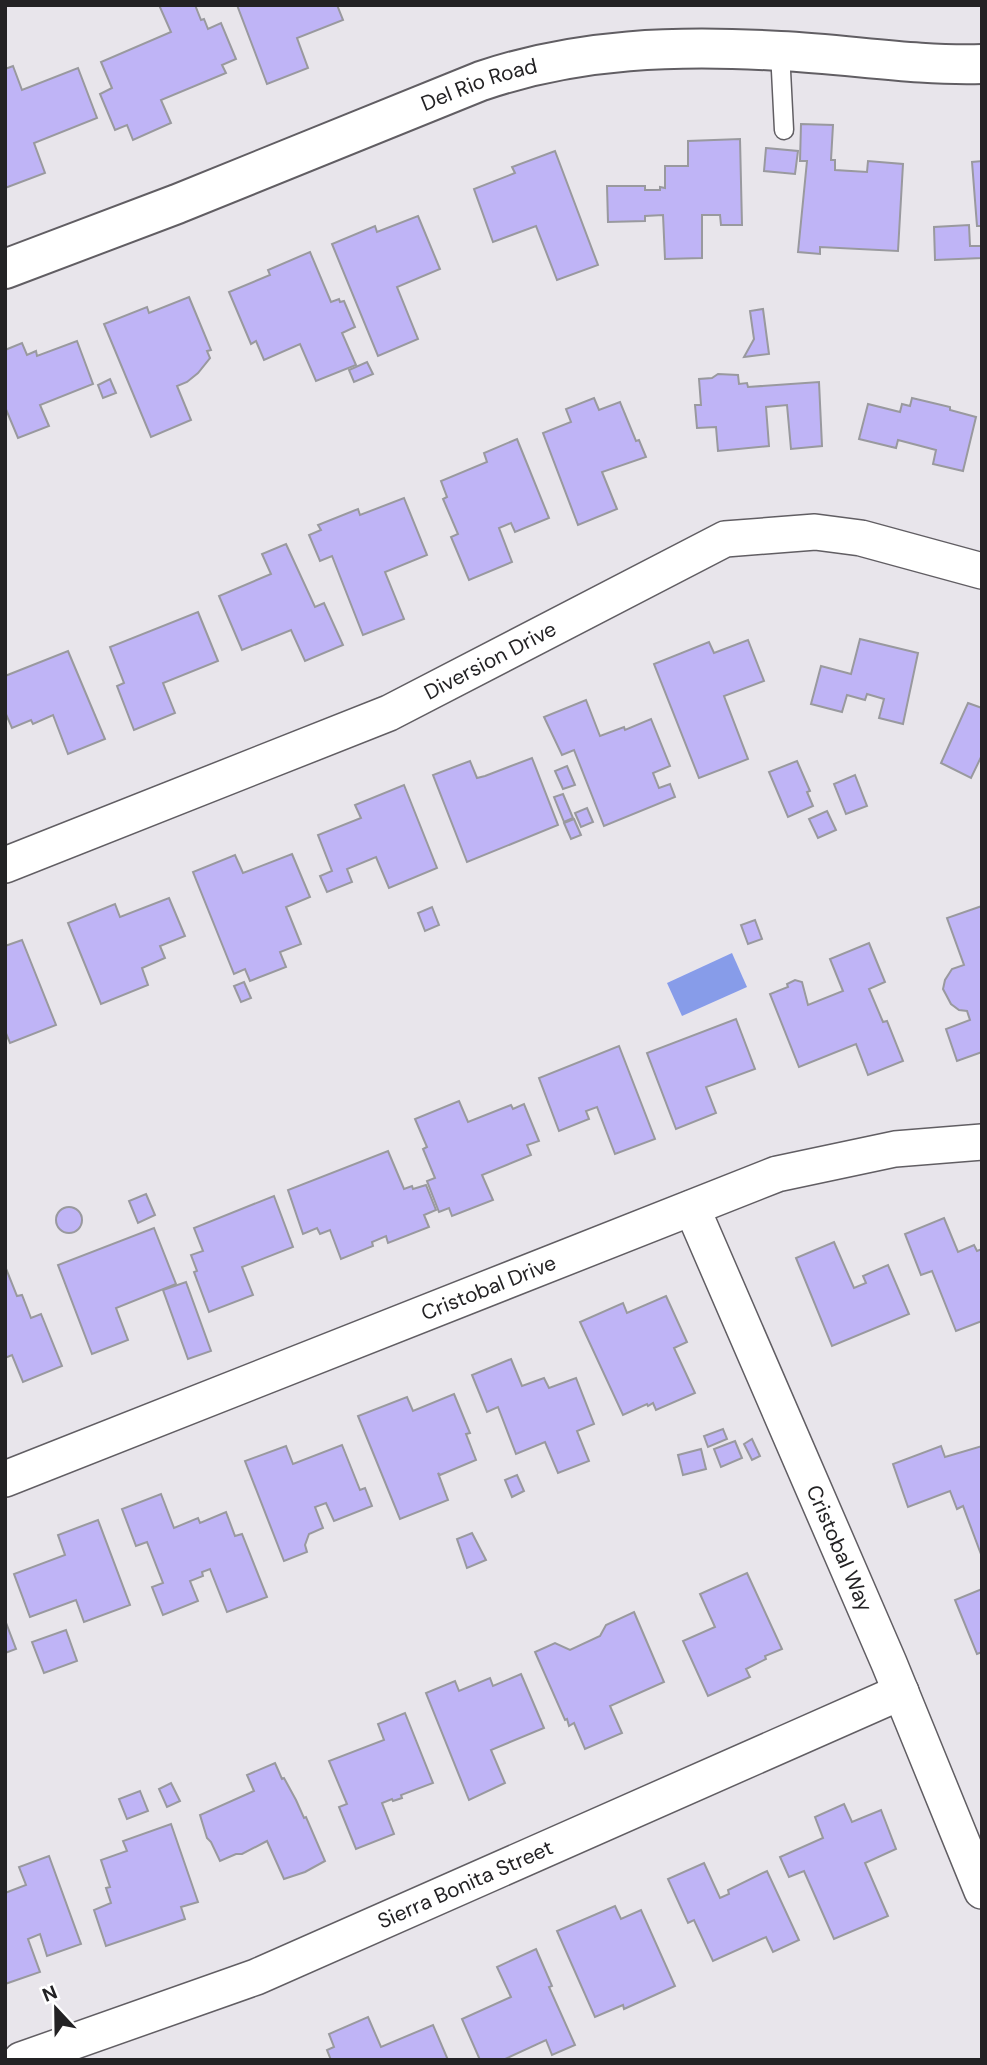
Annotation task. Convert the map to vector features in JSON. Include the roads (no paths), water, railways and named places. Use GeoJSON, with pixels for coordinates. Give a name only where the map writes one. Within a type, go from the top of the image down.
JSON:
{"type":"FeatureCollection","features":[{"type":"Feature","properties":{"kind":"street","name":"Del Rio Road"},"geometry":{"type":"LineString","coordinates":[[5,269],[177,204],[433,100],[518,69],[567,58],[687,48],[780,51],[942,65],[982,64]]}},
{"type":"Feature","properties":{"kind":"street","name":"Diversion Drive"},"geometry":{"type":"LineString","coordinates":[[5,865],[389,713],[725,539],[815,533],[861,538],[982,571]]}},
{"type":"Feature","properties":{"kind":"street","name":"Cristobal Drive"},"geometry":{"type":"LineString","coordinates":[[5,1479],[777,1174],[895,1149],[982,1142]]}},
{"type":"Feature","properties":{"kind":"street","name":"Cristobal Way"},"geometry":{"type":"LineString","coordinates":[[692,1208],[901,1692],[982,1891]]}},
{"type":"Feature","properties":{"kind":"street","name":"Sierra Bonita Street"},"geometry":{"type":"LineString","coordinates":[[21,2060],[256,1978],[901,1692]]}},
{"type":"Feature","properties":{"kind":"lane"},"geometry":{"type":"LineString","coordinates":[[780,51],[784,130]]}},
{"type":"Feature","properties":{"kind":"water"},"geometry":{"type":"Polygon","coordinates":[[[732,953],[747,987],[682,1016],[667,983],[732,953]]]}}]}
